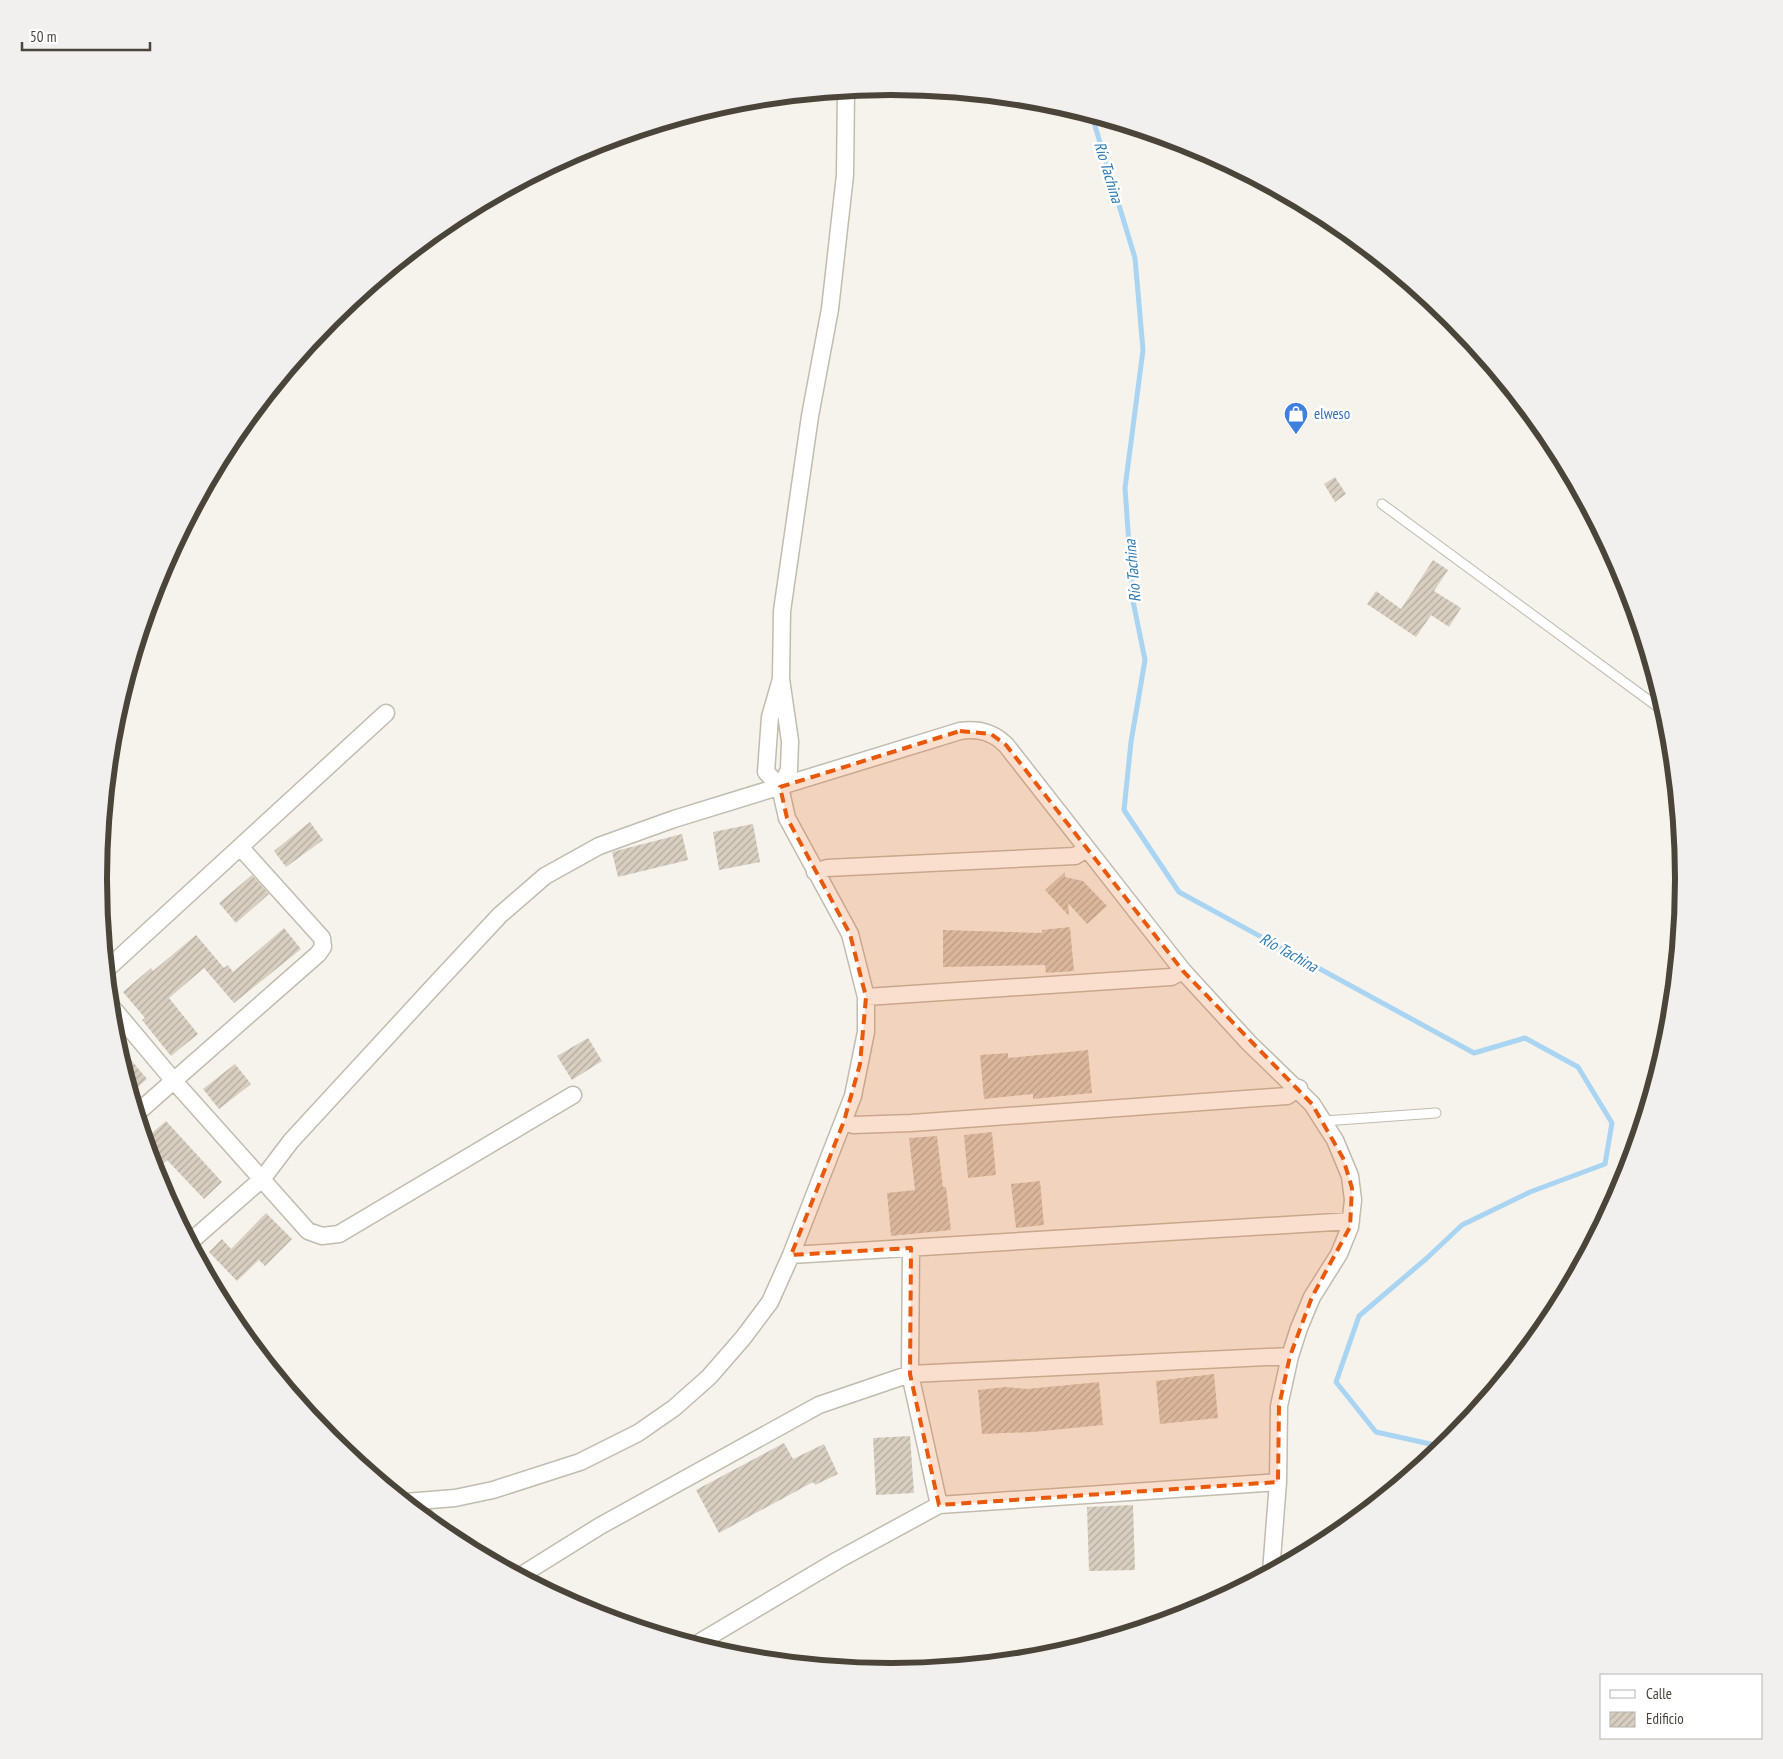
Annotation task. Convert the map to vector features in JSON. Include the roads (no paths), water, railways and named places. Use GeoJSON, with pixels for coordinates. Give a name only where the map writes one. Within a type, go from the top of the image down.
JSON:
{"type":"FeatureCollection","features":[{"type":"Feature","properties":{"kind":"street"},"geometry":{"type":"LineString","coordinates":[[780,787],[789,770],[790,741],[781,679],[782,611],[808,426],[830,309],[845,176],[846,97]]}},
{"type":"Feature","properties":{"kind":"street"},"geometry":{"type":"LineString","coordinates":[[414,1502],[455,1498],[533,1478],[580,1462],[638,1433],[674,1408],[709,1377],[744,1338],[770,1302],[792,1255],[853,1096],[866,1032],[866,997],[850,934],[814,872],[787,818],[780,787],[766,772],[770,717],[781,679]]}},
{"type":"Feature","properties":{"kind":"street"},"geometry":{"type":"LineString","coordinates":[[112,964],[386,713]]}},
{"type":"Feature","properties":{"kind":"street"},"geometry":{"type":"LineString","coordinates":[[194,1238],[263,1178],[291,1141],[500,915],[545,876],[599,846],[674,819],[960,731],[982,731],[999,739],[1006,745],[1183,971],[1249,1042],[1298,1088],[1324,1121],[1350,1176],[1353,1200],[1351,1221],[1342,1248],[1312,1297],[1290,1356],[1279,1406],[1278,1482],[1272,1565]]}},
{"type":"Feature","properties":{"kind":"street"},"geometry":{"type":"LineString","coordinates":[[142,1109],[318,954],[323,947],[322,938],[241,848]]}},
{"type":"Feature","properties":{"kind":"street"},"geometry":{"type":"LineString","coordinates":[[814,872],[827,868],[1075,856],[1087,850]]}},
{"type":"Feature","properties":{"kind":"street"},"geometry":{"type":"LineString","coordinates":[[866,997],[1171,977],[1183,971]]}},
{"type":"Feature","properties":{"kind":"street"},"geometry":{"type":"LineString","coordinates":[[119,1016],[174,1081],[263,1178],[308,1231],[322,1236],[339,1234],[573,1095]]}},
{"type":"Feature","properties":{"kind":"street"},"geometry":{"type":"LineString","coordinates":[[844,1121],[854,1125],[911,1123],[1287,1096],[1298,1088]]}},
{"type":"Feature","properties":{"kind":"street"},"geometry":{"type":"LineString","coordinates":[[792,1255],[1351,1221]]}},
{"type":"Feature","properties":{"kind":"street"},"geometry":{"type":"LineString","coordinates":[[910,1248],[910,1374],[938,1506]]}},
{"type":"Feature","properties":{"kind":"street"},"geometry":{"type":"LineString","coordinates":[[525,1573],[600,1526],[819,1406],[910,1374],[1290,1356]]}},
{"type":"Feature","properties":{"kind":"street"},"geometry":{"type":"LineString","coordinates":[[703,1640],[838,1560],[938,1506],[1278,1482]]}},
{"type":"Feature","properties":{"kind":"lane"},"geometry":{"type":"LineString","coordinates":[[1382,504],[1656,707]]}},
{"type":"Feature","properties":{"kind":"lane"},"geometry":{"type":"LineString","coordinates":[[1324,1121],[1436,1113]]}},
{"type":"Feature","properties":{"kind":"waterway","name":"Río Tachina"},"geometry":{"type":"LineString","coordinates":[[1094,122],[1135,258],[1143,350],[1125,488],[1133,601],[1145,660],[1131,742],[1124,810],[1179,892],[1474,1053],[1525,1038],[1578,1067],[1612,1123],[1605,1164],[1530,1192],[1462,1225],[1427,1258],[1359,1316],[1336,1382],[1376,1432],[1434,1445]]}},
{"type":"Feature","properties":{"kind":"place","name":"elweso"},"geometry":{"type":"Point","coordinates":[1296,435]}}]}
